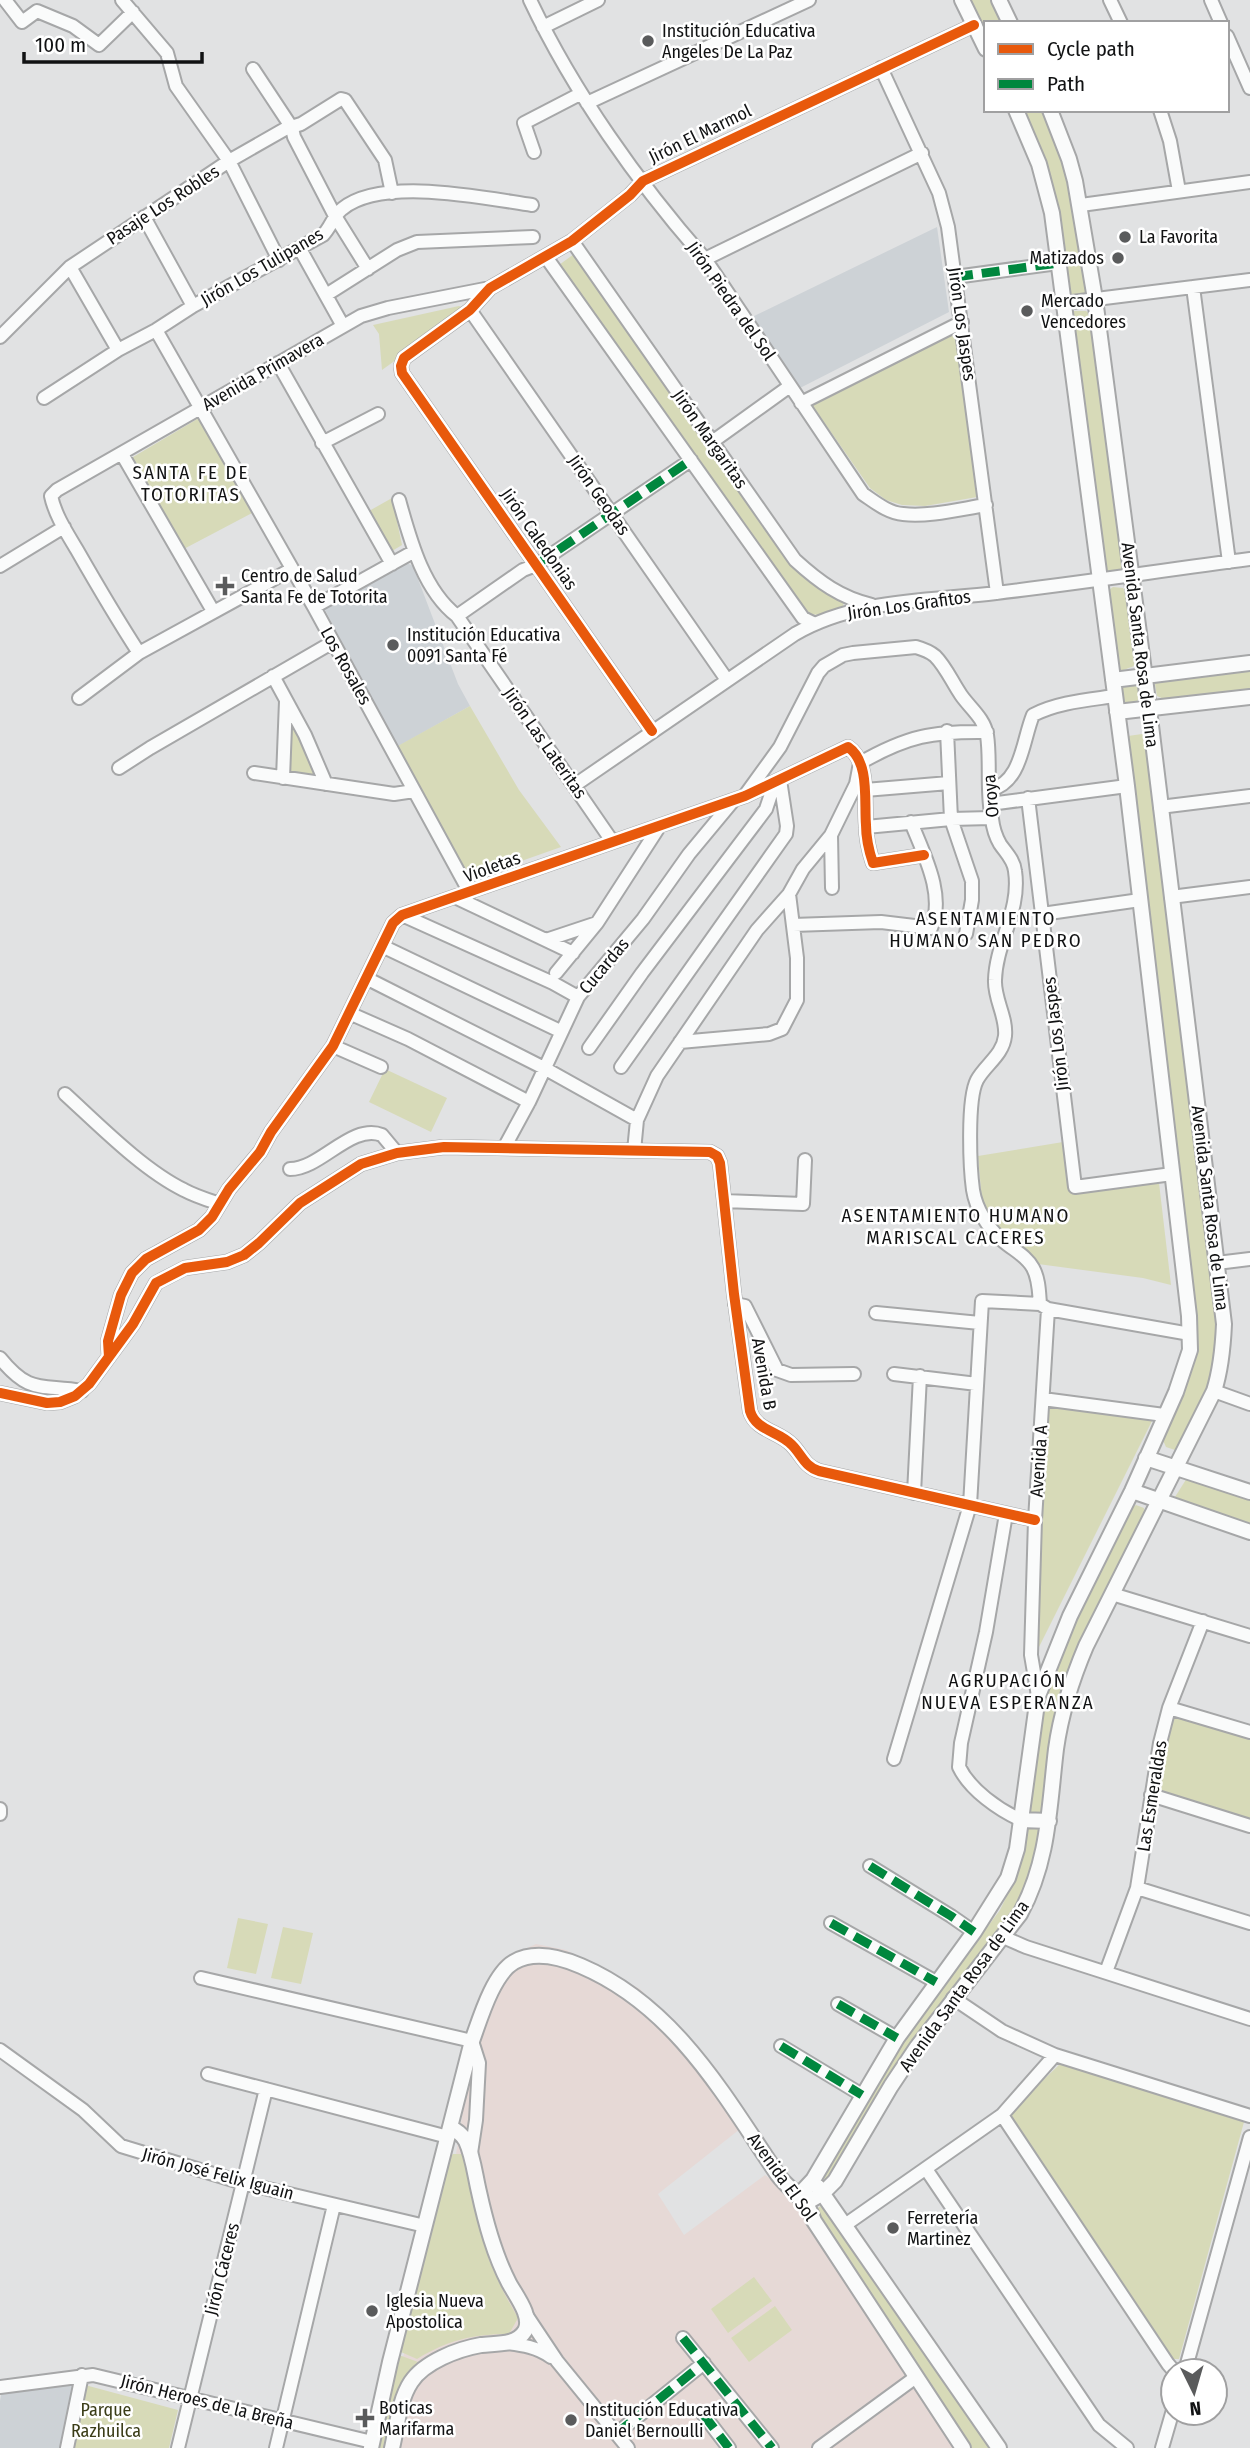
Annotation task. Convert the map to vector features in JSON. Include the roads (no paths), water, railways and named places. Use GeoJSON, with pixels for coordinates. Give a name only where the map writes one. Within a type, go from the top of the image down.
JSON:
{"type":"FeatureCollection","features":[{"type":"Feature","properties":{"kind":"main road"},"geometry":{"type":"LineString","coordinates":[[962,0],[984,45]]}},
{"type":"Feature","properties":{"kind":"main road"},"geometry":{"type":"LineString","coordinates":[[999,0],[1009,21]]}},
{"type":"Feature","properties":{"kind":"main road","name":"Avenida Santa Rosa de Lima"},"geometry":{"type":"LineString","coordinates":[[802,2200],[897,2038],[974,1932],[1008,1878],[1017,1849],[1038,1696],[1070,1616],[1132,1491],[1190,1350],[1127,786],[1052,212],[1045,183],[1017,112]]}},
{"type":"Feature","properties":{"kind":"main road","name":"Avenida Santa Rosa de Lima"},"geometry":{"type":"LineString","coordinates":[[802,2200],[827,2198],[891,2086],[917,2047],[1020,1914],[1032,1891],[1044,1852],[1056,1746],[1072,1679],[1220,1374],[1224,1324],[1217,1263],[1145,676],[1095,299],[1081,205],[1069,159],[1051,112]]}},
{"type":"Feature","properties":{"kind":"main road"},"geometry":{"type":"LineString","coordinates":[[1114,680],[1250,663]]}},
{"type":"Feature","properties":{"kind":"main road"},"geometry":{"type":"LineString","coordinates":[[1117,712],[1250,698]]}},
{"type":"Feature","properties":{"kind":"main road"},"geometry":{"type":"LineString","coordinates":[[1146,1458],[1250,1492]]}},
{"type":"Feature","properties":{"kind":"main road"},"geometry":{"type":"LineString","coordinates":[[1132,1491],[1250,1532]]}},
{"type":"Feature","properties":{"kind":"main road"},"geometry":{"type":"LineString","coordinates":[[1021,1820],[1049,1821]]}},
{"type":"Feature","properties":{"kind":"main road","name":"Avenida El Sol"},"geometry":{"type":"LineString","coordinates":[[472,2041],[488,1999],[501,1976],[512,1963],[530,1956],[548,1956],[572,1962],[597,1973],[649,2008],[703,2063],[785,2185],[802,2200],[963,2448]]}},
{"type":"Feature","properties":{"kind":"main road"},"geometry":{"type":"LineString","coordinates":[[371,2445],[472,2041]]}},
{"type":"Feature","properties":{"kind":"main road"},"geometry":{"type":"LineString","coordinates":[[392,2448],[403,2400],[411,2382],[419,2373],[456,2352],[480,2345],[514,2341],[524,2332],[527,2316],[503,2270],[491,2238],[465,2138],[449,2132]]}},
{"type":"Feature","properties":{"kind":"main road","name":"Avenida El Sol"},"geometry":{"type":"LineString","coordinates":[[813,2180],[999,2448]]}},
{"type":"Feature","properties":{"kind":"street"},"geometry":{"type":"LineString","coordinates":[[5,0],[22,22],[37,10],[73,26],[99,46],[133,12]]}},
{"type":"Feature","properties":{"kind":"street"},"geometry":{"type":"LineString","coordinates":[[122,0],[167,53],[176,86],[229,161],[279,260]]}},
{"type":"Feature","properties":{"kind":"street","name":"Jirón Piedra del Sol"},"geometry":{"type":"LineString","coordinates":[[530,0],[584,99],[675,225],[705,259],[863,494],[883,508],[902,514],[986,505]]}},
{"type":"Feature","properties":{"kind":"street"},"geometry":{"type":"LineString","coordinates":[[543,27],[598,0]]}},
{"type":"Feature","properties":{"kind":"street"},"geometry":{"type":"LineString","coordinates":[[534,152],[524,123],[809,0]]}},
{"type":"Feature","properties":{"kind":"street"},"geometry":{"type":"LineString","coordinates":[[1110,0],[1120,21]]}},
{"type":"Feature","properties":{"kind":"street"},"geometry":{"type":"LineString","coordinates":[[1211,0],[1220,21]]}},
{"type":"Feature","properties":{"kind":"street","name":"Jirón El Marmol"},"geometry":{"type":"LineString","coordinates":[[401,366],[404,358],[470,310],[490,288],[572,241],[630,195],[643,181],[974,25]]}},
{"type":"Feature","properties":{"kind":"street"},"geometry":{"type":"LineString","coordinates":[[1229,41],[1250,88]]}},
{"type":"Feature","properties":{"kind":"street","name":"Jirón Los Jaspes"},"geometry":{"type":"LineString","coordinates":[[881,68],[939,193],[948,226],[997,593]]}},
{"type":"Feature","properties":{"kind":"street"},"geometry":{"type":"LineString","coordinates":[[253,69],[292,128],[294,137],[335,216],[368,269]]}},
{"type":"Feature","properties":{"kind":"street","name":"Pasaje Los Robles"},"geometry":{"type":"LineString","coordinates":[[0,337],[70,267],[229,161],[343,99],[385,160],[392,193]]}},
{"type":"Feature","properties":{"kind":"street"},"geometry":{"type":"LineString","coordinates":[[1161,112],[1170,141],[1179,191]]}},
{"type":"Feature","properties":{"kind":"street"},"geometry":{"type":"LineString","coordinates":[[705,259],[922,153]]}},
{"type":"Feature","properties":{"kind":"street"},"geometry":{"type":"LineString","coordinates":[[1081,205],[1250,182]]}},
{"type":"Feature","properties":{"kind":"street","name":"Jirón Los Tulipanes"},"geometry":{"type":"LineString","coordinates":[[44,398],[193,306],[323,235],[331,227],[335,216],[359,199],[413,191],[532,205]]}},
{"type":"Feature","properties":{"kind":"street"},"geometry":{"type":"LineString","coordinates":[[144,217],[193,306]]}},
{"type":"Feature","properties":{"kind":"street"},"geometry":{"type":"LineString","coordinates":[[326,295],[397,250],[418,242],[533,237]]}},
{"type":"Feature","properties":{"kind":"street","name":"Jirón Margaritas"},"geometry":{"type":"LineString","coordinates":[[572,241],[795,561],[835,592],[853,601],[876,606]]}},
{"type":"Feature","properties":{"kind":"street"},"geometry":{"type":"LineString","coordinates":[[300,249],[343,326]]}},
{"type":"Feature","properties":{"kind":"street","name":"Jirón Margaritas"},"geometry":{"type":"LineString","coordinates":[[546,257],[803,618],[813,623]]}},
{"type":"Feature","properties":{"kind":"street"},"geometry":{"type":"LineString","coordinates":[[956,277],[1058,263]]}},
{"type":"Feature","properties":{"kind":"street"},"geometry":{"type":"LineString","coordinates":[[70,267],[118,350]]}},
{"type":"Feature","properties":{"kind":"street"},"geometry":{"type":"LineString","coordinates":[[1063,303],[1250,280]]}},
{"type":"Feature","properties":{"kind":"street"},"geometry":{"type":"LineString","coordinates":[[1193,287],[1228,562]]}},
{"type":"Feature","properties":{"kind":"street","name":"Avenida Primavera"},"geometry":{"type":"LineString","coordinates":[[64,527],[51,496],[57,490],[343,326],[361,316],[388,307],[490,288]]}},
{"type":"Feature","properties":{"kind":"street","name":"Jirón Geodas"},"geometry":{"type":"LineString","coordinates":[[470,310],[727,680]]}},
{"type":"Feature","properties":{"kind":"street"},"geometry":{"type":"LineString","coordinates":[[801,402],[962,323]]}},
{"type":"Feature","properties":{"kind":"street","name":"Los Rosales"},"geometry":{"type":"LineString","coordinates":[[156,330],[314,607],[470,894]]}},
{"type":"Feature","properties":{"kind":"street"},"geometry":{"type":"LineString","coordinates":[[278,363],[392,564]]}},
{"type":"Feature","properties":{"kind":"street","name":"Jirón Caledonias"},"geometry":{"type":"LineString","coordinates":[[401,366],[402,373],[652,731]]}},
{"type":"Feature","properties":{"kind":"street"},"geometry":{"type":"LineString","coordinates":[[712,442],[790,386]]}},
{"type":"Feature","properties":{"kind":"street"},"geometry":{"type":"LineString","coordinates":[[322,443],[379,414]]}},
{"type":"Feature","properties":{"kind":"street"},"geometry":{"type":"LineString","coordinates":[[122,454],[213,611]]}},
{"type":"Feature","properties":{"kind":"street"},"geometry":{"type":"LineString","coordinates":[[457,616],[691,460]]}},
{"type":"Feature","properties":{"kind":"street","name":"Jirón Las Lateritas"},"geometry":{"type":"LineString","coordinates":[[399,499],[413,552],[444,605],[457,616],[612,841]]}},
{"type":"Feature","properties":{"kind":"street"},"geometry":{"type":"LineString","coordinates":[[0,566],[64,527],[139,653]]}},
{"type":"Feature","properties":{"kind":"street"},"geometry":{"type":"LineString","coordinates":[[314,607],[413,552]]}},
{"type":"Feature","properties":{"kind":"street","name":"Jirón Los Grafitos"},"geometry":{"type":"LineString","coordinates":[[575,785],[813,623],[833,616],[876,606],[997,593],[1250,559]]}},
{"type":"Feature","properties":{"kind":"street"},"geometry":{"type":"LineString","coordinates":[[79,698],[139,653],[292,569]]}},
{"type":"Feature","properties":{"kind":"street"},"geometry":{"type":"LineString","coordinates":[[119,768],[333,642]]}},
{"type":"Feature","properties":{"kind":"street"},"geometry":{"type":"LineString","coordinates":[[0,1393],[47,1403],[67,1400],[82,1391],[133,1324],[156,1283],[185,1268],[227,1262],[244,1255],[300,1203],[361,1164],[397,1153],[444,1147],[634,1151],[637,1120],[657,1076],[757,930],[789,894],[803,869],[831,835],[856,784],[860,763],[893,744],[912,738],[947,731],[987,732],[981,718],[961,695],[942,664],[926,650],[916,647],[843,655],[818,673],[780,747],[739,798]]}},
{"type":"Feature","properties":{"kind":"street"},"geometry":{"type":"LineString","coordinates":[[273,676],[305,735],[326,784]]}},
{"type":"Feature","properties":{"kind":"street"},"geometry":{"type":"LineString","coordinates":[[990,797],[1014,774],[1033,715],[1045,709],[1079,701],[1115,696]]}},
{"type":"Feature","properties":{"kind":"street"},"geometry":{"type":"LineString","coordinates":[[283,778],[286,701]]}},
{"type":"Feature","properties":{"kind":"street"},"geometry":{"type":"LineString","coordinates":[[947,731],[951,819],[972,881],[972,900],[966,934]]}},
{"type":"Feature","properties":{"kind":"street","name":"Oroya"},"geometry":{"type":"LineString","coordinates":[[987,732],[991,818],[996,837],[1012,859],[1016,872],[1013,913],[1000,948],[995,981],[996,999],[1006,1035],[1003,1047],[976,1081],[971,1106],[973,1192],[983,1217],[991,1228],[1001,1240],[1021,1254],[1034,1270],[1044,1306]]}},
{"type":"Feature","properties":{"kind":"street","name":"Violetas"},"geometry":{"type":"LineString","coordinates":[[402,915],[470,894],[612,841],[739,798],[850,747],[860,763]]}},
{"type":"Feature","properties":{"kind":"street"},"geometry":{"type":"LineString","coordinates":[[860,763],[865,790],[866,827],[873,863],[924,855]]}},
{"type":"Feature","properties":{"kind":"street"},"geometry":{"type":"LineString","coordinates":[[254,773],[394,794],[414,791]]}},
{"type":"Feature","properties":{"kind":"street"},"geometry":{"type":"LineString","coordinates":[[589,1048],[766,809],[778,781]]}},
{"type":"Feature","properties":{"kind":"street"},"geometry":{"type":"LineString","coordinates":[[621,1067],[786,834],[778,781]]}},
{"type":"Feature","properties":{"kind":"street"},"geometry":{"type":"LineString","coordinates":[[865,790],[949,783]]}},
{"type":"Feature","properties":{"kind":"street"},"geometry":{"type":"LineString","coordinates":[[990,797],[1028,798],[1127,786]]}},
{"type":"Feature","properties":{"kind":"street"},"geometry":{"type":"LineString","coordinates":[[1160,807],[1250,796]]}},
{"type":"Feature","properties":{"kind":"street","name":"Cucardas"},"geometry":{"type":"LineString","coordinates":[[504,1148],[529,1102],[578,997],[643,919],[689,854],[739,798]]}},
{"type":"Feature","properties":{"kind":"street","name":"Jirón Los Jaspes"},"geometry":{"type":"LineString","coordinates":[[1028,798],[1075,1187],[1172,1174]]}},
{"type":"Feature","properties":{"kind":"street"},"geometry":{"type":"LineString","coordinates":[[866,827],[991,818]]}},
{"type":"Feature","properties":{"kind":"street"},"geometry":{"type":"LineString","coordinates":[[793,925],[881,922],[931,928],[936,915],[935,895],[911,822]]}},
{"type":"Feature","properties":{"kind":"street"},"geometry":{"type":"LineString","coordinates":[[556,973],[597,923],[659,827]]}},
{"type":"Feature","properties":{"kind":"street"},"geometry":{"type":"LineString","coordinates":[[831,835],[832,888]]}},
{"type":"Feature","properties":{"kind":"street"},"geometry":{"type":"LineString","coordinates":[[1171,897],[1250,887]]}},
{"type":"Feature","properties":{"kind":"street"},"geometry":{"type":"LineString","coordinates":[[680,1042],[769,1034],[782,1029],[797,1000],[789,894]]}},
{"type":"Feature","properties":{"kind":"street"},"geometry":{"type":"LineString","coordinates":[[457,898],[573,953]]}},
{"type":"Feature","properties":{"kind":"street"},"geometry":{"type":"LineString","coordinates":[[1042,914],[1140,900]]}},
{"type":"Feature","properties":{"kind":"street"},"geometry":{"type":"LineString","coordinates":[[109,1357],[108,1341],[121,1295],[132,1273],[146,1259],[199,1230],[212,1217],[229,1189],[260,1152],[271,1132],[333,1045],[393,923],[402,915],[553,983],[578,997]]}},
{"type":"Feature","properties":{"kind":"street"},"geometry":{"type":"LineString","coordinates":[[545,940],[597,923]]}},
{"type":"Feature","properties":{"kind":"street"},"geometry":{"type":"LineString","coordinates":[[382,946],[560,1031]]}},
{"type":"Feature","properties":{"kind":"street"},"geometry":{"type":"LineString","coordinates":[[366,978],[544,1068],[637,1120]]}},
{"type":"Feature","properties":{"kind":"street"},"geometry":{"type":"LineString","coordinates":[[349,1013],[408,1039],[529,1102]]}},
{"type":"Feature","properties":{"kind":"street"},"geometry":{"type":"LineString","coordinates":[[333,1045],[381,1068]]}},
{"type":"Feature","properties":{"kind":"street"},"geometry":{"type":"LineString","coordinates":[[65,1094],[162,1176],[183,1189],[220,1204]]}},
{"type":"Feature","properties":{"kind":"street"},"geometry":{"type":"LineString","coordinates":[[290,1169],[304,1166],[365,1133],[382,1135],[397,1153]]}},
{"type":"Feature","properties":{"kind":"street","name":"Avenida B"},"geometry":{"type":"LineString","coordinates":[[634,1151],[714,1154],[720,1163],[750,1411],[757,1424],[789,1442],[805,1463],[814,1469],[1035,1520]]}},
{"type":"Feature","properties":{"kind":"street"},"geometry":{"type":"LineString","coordinates":[[724,1201],[803,1203],[805,1160]]}},
{"type":"Feature","properties":{"kind":"street"},"geometry":{"type":"LineString","coordinates":[[1217,1263],[1250,1259]]}},
{"type":"Feature","properties":{"kind":"street"},"geometry":{"type":"LineString","coordinates":[[894,1759],[970,1505],[982,1301],[1044,1306],[1190,1334]]}},
{"type":"Feature","properties":{"kind":"street"},"geometry":{"type":"LineString","coordinates":[[735,1304],[745,1306],[777,1370],[791,1375],[854,1374]]}},
{"type":"Feature","properties":{"kind":"street","name":"Avenida A"},"geometry":{"type":"LineString","coordinates":[[1038,1696],[1031,1655],[1035,1520],[1043,1399],[1044,1306]]}},
{"type":"Feature","properties":{"kind":"street"},"geometry":{"type":"LineString","coordinates":[[876,1313],[980,1322]]}},
{"type":"Feature","properties":{"kind":"street"},"geometry":{"type":"LineString","coordinates":[[0,1358],[16,1376],[28,1384],[44,1389],[82,1391]]}},
{"type":"Feature","properties":{"kind":"street"},"geometry":{"type":"LineString","coordinates":[[894,1374],[976,1384]]}},
{"type":"Feature","properties":{"kind":"street"},"geometry":{"type":"LineString","coordinates":[[914,1493],[920,1376]]}},
{"type":"Feature","properties":{"kind":"street"},"geometry":{"type":"LineString","coordinates":[[1214,1391],[1250,1404]]}},
{"type":"Feature","properties":{"kind":"street"},"geometry":{"type":"LineString","coordinates":[[1043,1399],[1164,1415]]}},
{"type":"Feature","properties":{"kind":"street"},"geometry":{"type":"LineString","coordinates":[[1006,1514],[986,1632],[961,1743],[959,1767],[978,1790],[1004,1812],[1021,1820]]}},
{"type":"Feature","properties":{"kind":"street"},"geometry":{"type":"LineString","coordinates":[[1112,1594],[1250,1636]]}},
{"type":"Feature","properties":{"kind":"street","name":"Las Esmeraldas"},"geometry":{"type":"LineString","coordinates":[[1106,1972],[1137,1888],[1160,1743],[1169,1707],[1203,1621]]}},
{"type":"Feature","properties":{"kind":"street"},"geometry":{"type":"LineString","coordinates":[[1169,1707],[1250,1732]]}},
{"type":"Feature","properties":{"kind":"street"},"geometry":{"type":"LineString","coordinates":[[1151,1795],[1250,1826]]}},
{"type":"Feature","properties":{"kind":"street"},"geometry":{"type":"LineString","coordinates":[[0,1809],[0,1814]]}},
{"type":"Feature","properties":{"kind":"street"},"geometry":{"type":"LineString","coordinates":[[870,1866],[974,1932]]}},
{"type":"Feature","properties":{"kind":"street"},"geometry":{"type":"LineString","coordinates":[[1137,1888],[1250,1923]]}},
{"type":"Feature","properties":{"kind":"street"},"geometry":{"type":"LineString","coordinates":[[831,1923],[936,1982]]}},
{"type":"Feature","properties":{"kind":"street"},"geometry":{"type":"LineString","coordinates":[[1003,1937],[1026,1947],[1250,2019]]}},
{"type":"Feature","properties":{"kind":"street"},"geometry":{"type":"LineString","coordinates":[[201,1978],[472,2041],[479,2063],[476,2120],[470,2154]]}},
{"type":"Feature","properties":{"kind":"street"},"geometry":{"type":"LineString","coordinates":[[953,1998],[1002,2031],[1055,2055],[1250,2116]]}},
{"type":"Feature","properties":{"kind":"street"},"geometry":{"type":"LineString","coordinates":[[838,2004],[897,2038]]}},
{"type":"Feature","properties":{"kind":"street"},"geometry":{"type":"LineString","coordinates":[[781,2046],[862,2095]]}},
{"type":"Feature","properties":{"kind":"street","name":"Jirón José Felix Iguain"},"geometry":{"type":"LineString","coordinates":[[0,2050],[83,2110],[121,2146],[243,2183],[425,2226]]}},
{"type":"Feature","properties":{"kind":"street"},"geometry":{"type":"LineString","coordinates":[[845,2225],[1002,2115],[1055,2055]]}},
{"type":"Feature","properties":{"kind":"street"},"geometry":{"type":"LineString","coordinates":[[208,2074],[449,2132]]}},
{"type":"Feature","properties":{"kind":"street","name":"Jirón Cáceres"},"geometry":{"type":"LineString","coordinates":[[178,2448],[266,2089]]}},
{"type":"Feature","properties":{"kind":"street"},"geometry":{"type":"LineString","coordinates":[[1002,2115],[1163,2357]]}},
{"type":"Feature","properties":{"kind":"street"},"geometry":{"type":"LineString","coordinates":[[1189,2357],[1250,2137]]}},
{"type":"Feature","properties":{"kind":"street"},"geometry":{"type":"LineString","coordinates":[[926,2169],[1099,2425],[1127,2448]]}},
{"type":"Feature","properties":{"kind":"street"},"geometry":{"type":"LineString","coordinates":[[275,2448],[334,2205]]}},
{"type":"Feature","properties":{"kind":"street"},"geometry":{"type":"LineString","coordinates":[[527,2316],[557,2361],[628,2448]]}},
{"type":"Feature","properties":{"kind":"street"},"geometry":{"type":"LineString","coordinates":[[683,2338],[768,2446]]}},
{"type":"Feature","properties":{"kind":"street"},"geometry":{"type":"LineString","coordinates":[[504,2343],[542,2351],[557,2361]]}},
{"type":"Feature","properties":{"kind":"street"},"geometry":{"type":"LineString","coordinates":[[616,2434],[704,2362]]}},
{"type":"Feature","properties":{"kind":"street"},"geometry":{"type":"LineString","coordinates":[[67,2448],[82,2375]]}},
{"type":"Feature","properties":{"kind":"street","name":"Jirón Heroes de la Breña"},"geometry":{"type":"LineString","coordinates":[[0,2387],[82,2375],[110,2378],[371,2445]]}},
{"type":"Feature","properties":{"kind":"street"},"geometry":{"type":"LineString","coordinates":[[818,2448],[916,2377]]}},
{"type":"Feature","properties":{"kind":"street"},"geometry":{"type":"LineString","coordinates":[[703,2414],[729,2448]]}},
{"type":"Feature","properties":{"kind":"street"},"geometry":{"type":"LineString","coordinates":[[1162,2448],[1168,2427]]}},
{"type":"Feature","properties":{"kind":"place","name":"Institución Educativa Angeles De La Paz"},"geometry":{"type":"Point","coordinates":[648,41]}},
{"type":"Feature","properties":{"kind":"place","name":"La Favorita"},"geometry":{"type":"Point","coordinates":[1125,237]}},
{"type":"Feature","properties":{"kind":"place","name":"Matizados"},"geometry":{"type":"Point","coordinates":[1118,258]}},
{"type":"Feature","properties":{"kind":"place","name":"Mercado Vencedores"},"geometry":{"type":"Point","coordinates":[1027,311]}},
{"type":"Feature","properties":{"kind":"place","name":"Centro de Salud Santa Fe de Totorita"},"geometry":{"type":"Point","coordinates":[225,586]}},
{"type":"Feature","properties":{"kind":"place","name":"Institución Educativa 0091 Santa Fé"},"geometry":{"type":"Point","coordinates":[393,645]}},
{"type":"Feature","properties":{"kind":"place","name":"Ferretería Martinez"},"geometry":{"type":"Point","coordinates":[893,2228]}},
{"type":"Feature","properties":{"kind":"place","name":"Iglesia Nueva Apostolica"},"geometry":{"type":"Point","coordinates":[372,2311]}},
{"type":"Feature","properties":{"kind":"place","name":"Boticas Marifarma"},"geometry":{"type":"Point","coordinates":[365,2418]}},
{"type":"Feature","properties":{"kind":"place","name":"Institución Educativa Daniel Bernoulli"},"geometry":{"type":"Point","coordinates":[571,2420]}},
{"type":"Feature","properties":{"kind":"district","name":"SANTA FE DE TOTORITAS"},"geometry":{"type":"Point","coordinates":[191,483]}},
{"type":"Feature","properties":{"kind":"district","name":"ASENTAMIENTO HUMANO SAN PEDRO"},"geometry":{"type":"Point","coordinates":[986,929]}},
{"type":"Feature","properties":{"kind":"district","name":"ASENTAMIENTO HUMANO MARISCAL CACERES"},"geometry":{"type":"Point","coordinates":[956,1226]}},
{"type":"Feature","properties":{"kind":"district","name":"AGRUPACIÓN NUEVA ESPERANZA"},"geometry":{"type":"Point","coordinates":[1008,1691]}},
{"type":"Feature","properties":{"kind":"park label","name":"Parque Razhuilca"},"geometry":{"type":"Point","coordinates":[106,2420]}}]}
